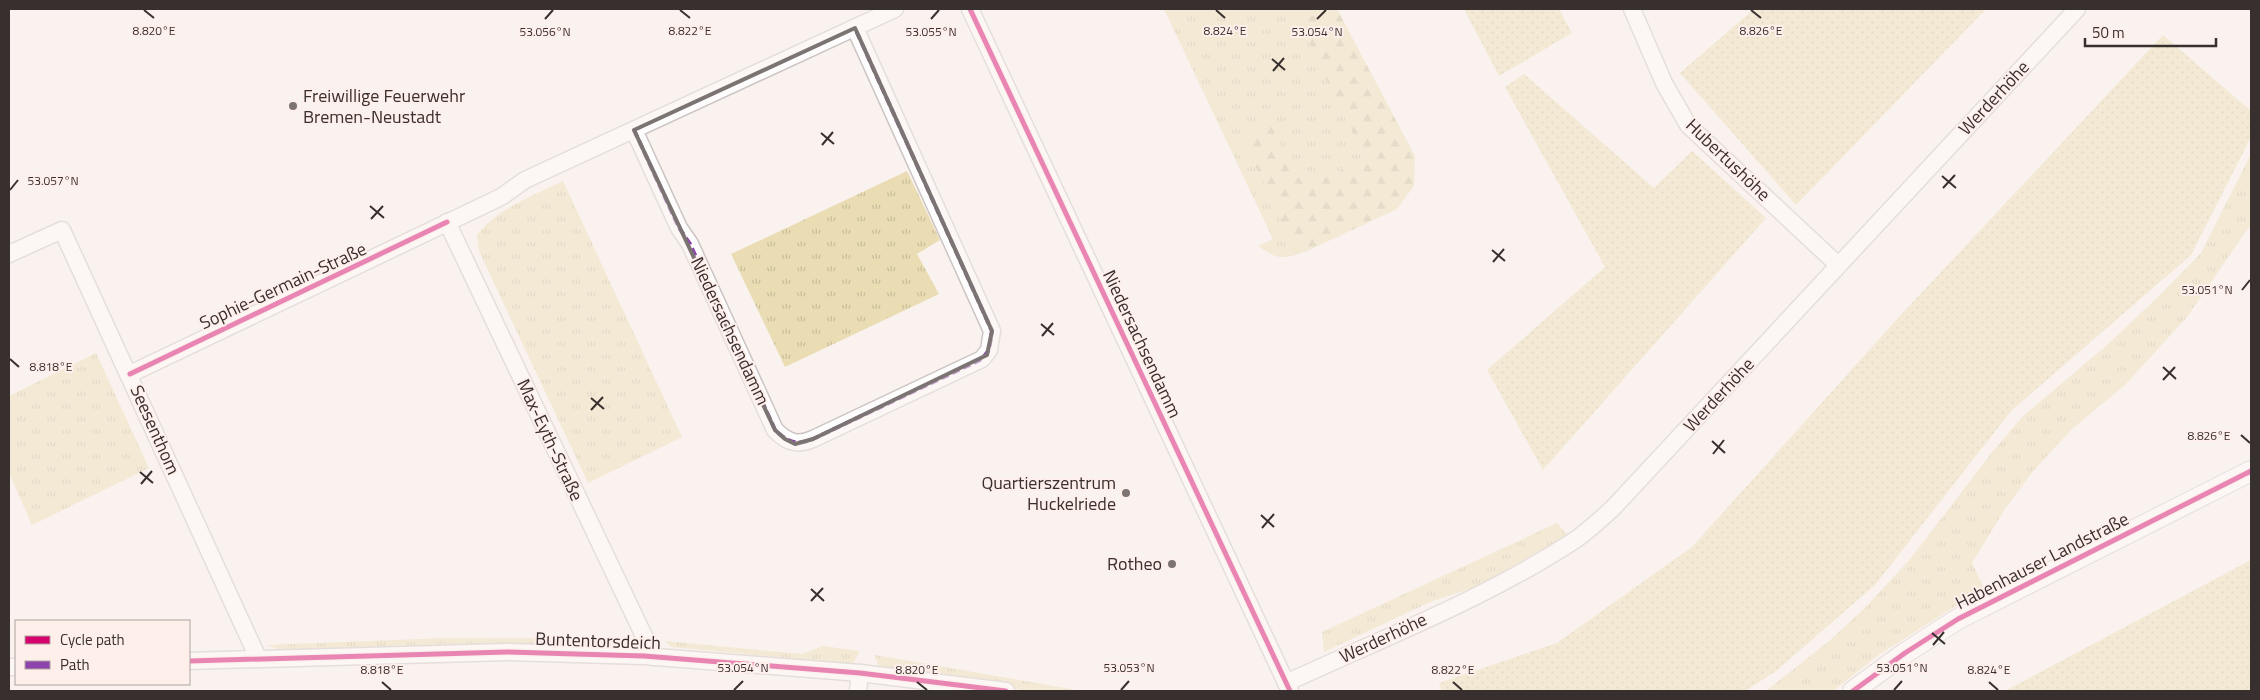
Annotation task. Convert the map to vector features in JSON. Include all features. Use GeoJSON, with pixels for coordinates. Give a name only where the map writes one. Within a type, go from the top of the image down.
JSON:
{"type":"FeatureCollection","features":[{"type":"Feature","properties":{"kind":"street"},"geometry":{"type":"LineString","coordinates":[[447,222],[501,197],[525,180],[895,9]]}},
{"type":"Feature","properties":{"kind":"street","name":"Niedersachsendamm"},"geometry":{"type":"LineString","coordinates":[[970,9],[1288,687]]}},
{"type":"Feature","properties":{"kind":"street","name":"Hubertushöhe"},"geometry":{"type":"LineString","coordinates":[[1632,9],[1664,83],[1688,125],[1838,264]]}},
{"type":"Feature","properties":{"kind":"street","name":"Werderhöhe"},"geometry":{"type":"LineString","coordinates":[[1288,687],[1480,594],[1576,539],[1613,508],[1838,264],[2078,9]]}},
{"type":"Feature","properties":{"kind":"street","name":"Niedersachsendamm"},"geometry":{"type":"LineString","coordinates":[[634,130],[680,228],[690,244],[775,430],[785,439],[795,444],[814,439],[982,360],[989,350],[992,331],[855,28]]}},
{"type":"Feature","properties":{"kind":"street","name":"Sophie-Germain-Straße"},"geometry":{"type":"LineString","coordinates":[[130,374],[447,222]]}},
{"type":"Feature","properties":{"kind":"street","name":"Max-Eyth-Straße"},"geometry":{"type":"LineString","coordinates":[[447,222],[654,657]]}},
{"type":"Feature","properties":{"kind":"street","name":"Seesenthom"},"geometry":{"type":"LineString","coordinates":[[9,254],[62,230],[130,374],[258,658]]}},
{"type":"Feature","properties":{"kind":"street","name":"Habenhauser Landstraße"},"geometry":{"type":"LineString","coordinates":[[1853,691],[1905,652],[1958,619],[2251,471]]}},
{"type":"Feature","properties":{"kind":"street","name":"Buntentorsdeich"},"geometry":{"type":"LineString","coordinates":[[190,661],[507,652],[654,657],[860,673],[1006,691]]}},
{"type":"Feature","properties":{"kind":"street"},"geometry":{"type":"LineString","coordinates":[[858,691],[860,673]]}},
{"type":"Feature","properties":{"kind":"highlighted area"},"geometry":{"type":"Polygon","coordinates":[[[855,28],[992,331],[987,355],[813,439],[795,444],[785,439],[775,430],[634,130],[855,28]]]}},
{"type":"Feature","properties":{"kind":"green space"},"geometry":{"type":"Polygon","coordinates":[[[1164,9],[1333,9],[1299,21],[1364,156],[1335,175],[1301,181],[1271,127],[1294,245],[1307,251],[1282,257],[1258,246],[1273,239],[1164,9]]]}},
{"type":"Feature","properties":{"kind":"green space"},"geometry":{"type":"Polygon","coordinates":[[[1337,9],[1415,156],[1414,186],[1397,209],[1307,251],[1294,245],[1243,141],[1271,126],[1301,181],[1335,175],[1364,156],[1298,21],[1337,9]]]}},
{"type":"Feature","properties":{"kind":"green space"},"geometry":{"type":"Polygon","coordinates":[[[1464,9],[1559,9],[1572,33],[1499,76],[1464,9]]]}},
{"type":"Feature","properties":{"kind":"green space"},"geometry":{"type":"Polygon","coordinates":[[[1754,9],[1986,9],[1796,205],[1680,73],[1754,9]]]}},
{"type":"Feature","properties":{"kind":"green space"},"geometry":{"type":"Polygon","coordinates":[[[2163,35],[2251,111],[2251,137],[2191,255],[2011,411],[1875,585],[1776,671],[1745,691],[1442,691],[1439,683],[1557,643],[1692,547],[1898,318],[2163,35]]]}},
{"type":"Feature","properties":{"kind":"green space"},"geometry":{"type":"Polygon","coordinates":[[[1524,74],[1654,188],[1692,151],[1766,218],[1543,470],[1487,370],[1605,267],[1505,87],[1524,74]]]}},
{"type":"Feature","properties":{"kind":"green space"},"geometry":{"type":"Polygon","coordinates":[[[2251,154],[2251,224],[2187,317],[2125,385],[2072,429],[2034,470],[2005,509],[1972,563],[1984,588],[1880,654],[1833,691],[1766,691],[1828,642],[1865,608],[1911,558],[1990,455],[2022,417],[2106,346],[2201,253],[2251,154]]]}},
{"type":"Feature","properties":{"kind":"green space"},"geometry":{"type":"Polygon","coordinates":[[[907,171],[940,240],[917,254],[939,294],[785,367],[731,254],[907,171]]]}},
{"type":"Feature","properties":{"kind":"green space"},"geometry":{"type":"Polygon","coordinates":[[[563,181],[682,437],[588,483],[479,251],[477,235],[495,217],[506,210],[563,181]]]}},
{"type":"Feature","properties":{"kind":"green space"},"geometry":{"type":"Polygon","coordinates":[[[96,353],[149,468],[32,525],[9,473],[9,396],[96,353]]]}},
{"type":"Feature","properties":{"kind":"green space"},"geometry":{"type":"Polygon","coordinates":[[[1557,523],[1567,535],[1478,586],[1430,602],[1324,652],[1322,632],[1557,523]]]}},
{"type":"Feature","properties":{"kind":"green space"},"geometry":{"type":"Polygon","coordinates":[[[2251,560],[2251,691],[2005,691],[2251,560]]]}},
{"type":"Feature","properties":{"kind":"green space"},"geometry":{"type":"Polygon","coordinates":[[[446,638],[619,639],[600,645],[446,644],[281,650],[267,645],[446,638]]]}},
{"type":"Feature","properties":{"kind":"green space"},"geometry":{"type":"Polygon","coordinates":[[[665,641],[802,654],[823,646],[860,651],[853,664],[672,647],[665,641]]]}},
{"type":"Feature","properties":{"kind":"green space"},"geometry":{"type":"Polygon","coordinates":[[[875,655],[1082,691],[1029,691],[879,667],[875,655]]]}},
{"type":"Feature","properties":{"kind":"marked path"},"geometry":{"type":"LineString","coordinates":[[634,130],[679,228],[690,244],[775,430],[792,442],[813,439],[982,359],[989,350],[992,331],[855,28]]}},
{"type":"Feature","properties":{"kind":"cycle path"},"geometry":{"type":"LineString","coordinates":[[970,9],[1290,691]]}},
{"type":"Feature","properties":{"kind":"cycle path"},"geometry":{"type":"LineString","coordinates":[[130,374],[447,222]]}},
{"type":"Feature","properties":{"kind":"cycle path"},"geometry":{"type":"LineString","coordinates":[[1853,691],[1905,653],[1958,619],[2251,471]]}},
{"type":"Feature","properties":{"kind":"cycle path"},"geometry":{"type":"LineString","coordinates":[[190,661],[507,652],[644,656],[860,673],[1006,691]]}},
{"type":"Feature","properties":{"kind":"place","name":"Freiwillige Feuerwehr Bremen-Neustadt"},"geometry":{"type":"Point","coordinates":[293,106]}},
{"type":"Feature","properties":{"kind":"place","name":"Quartierszentrum Huckelriede"},"geometry":{"type":"Point","coordinates":[1126,493]}},
{"type":"Feature","properties":{"kind":"place","name":"Rotheo"},"geometry":{"type":"Point","coordinates":[1172,564]}}]}
